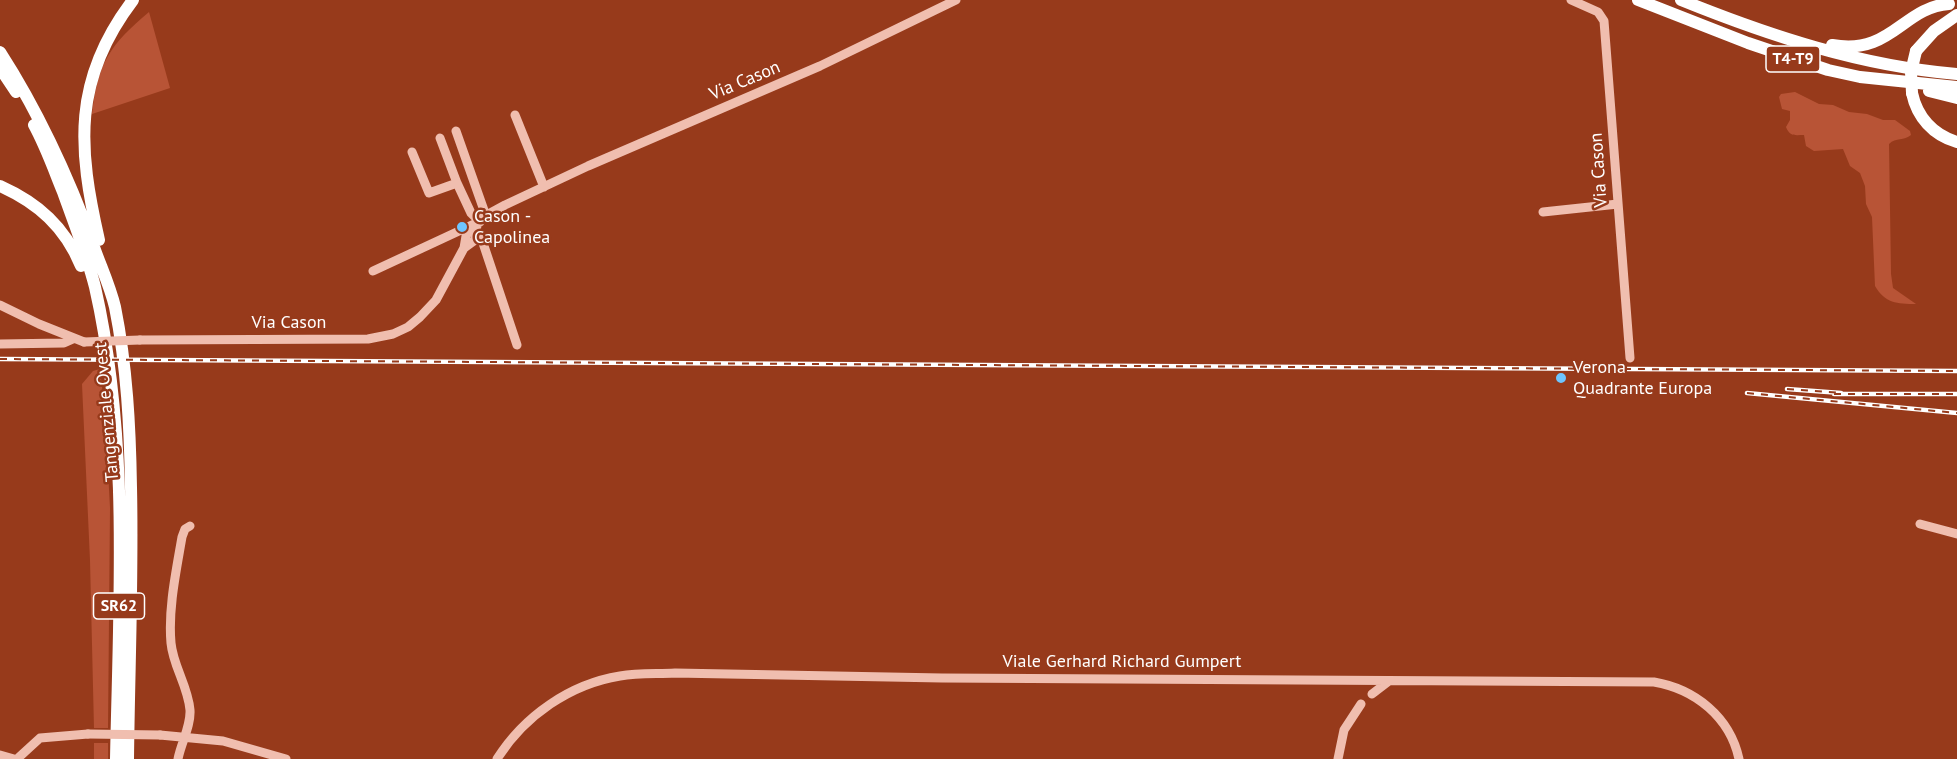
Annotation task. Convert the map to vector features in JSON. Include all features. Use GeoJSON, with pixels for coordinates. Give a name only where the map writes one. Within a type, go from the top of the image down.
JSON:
{"type":"FeatureCollection","features":[{"type":"Feature","properties":{"kind":"highway"},"geometry":{"type":"LineString","coordinates":[[108,283],[88,191],[83,149],[85,115],[91,85],[105,46],[133,0]]}},
{"type":"Feature","properties":{"kind":"highway","name":"T4-T9"},"geometry":{"type":"LineString","coordinates":[[1638,0],[1788,58],[1860,77],[1957,98]]}},
{"type":"Feature","properties":{"kind":"highway","name":"T4-T9"},"geometry":{"type":"LineString","coordinates":[[1681,0],[1823,50],[1878,63],[1957,74]]}},
{"type":"Feature","properties":{"kind":"highway","name":"T4-T9"},"geometry":{"type":"LineString","coordinates":[[1903,25],[1929,0]]}},
{"type":"Feature","properties":{"kind":"highway","name":"T4-T9"},"geometry":{"type":"LineString","coordinates":[[1774,34],[1841,47],[1857,47],[1880,40],[1930,8],[1949,4]]}},
{"type":"Feature","properties":{"kind":"highway"},"geometry":{"type":"LineString","coordinates":[[1957,15],[1934,31],[1920,46],[1911,72],[1912,93],[1917,110],[1927,124],[1943,136],[1957,142]]}},
{"type":"Feature","properties":{"kind":"highway"},"geometry":{"type":"LineString","coordinates":[[1920,46],[1942,31],[1957,27]]}},
{"type":"Feature","properties":{"kind":"highway","name":"Tangenziale Ovest"},"geometry":{"type":"LineString","coordinates":[[0,52],[38,115],[61,162],[115,306],[126,375],[129,414],[132,542],[128,759]]}},
{"type":"Feature","properties":{"kind":"highway","name":"Tangenziale Ovest"},"geometry":{"type":"LineString","coordinates":[[0,68],[22,101],[53,166],[95,287],[98,309]]}},
{"type":"Feature","properties":{"kind":"highway","name":"T4-T9"},"geometry":{"type":"LineString","coordinates":[[1860,77],[1957,87]]}},
{"type":"Feature","properties":{"kind":"highway","name":"Tangenziale Ovest"},"geometry":{"type":"LineString","coordinates":[[0,186],[40,208],[59,227],[76,254],[98,309],[104,331],[116,414],[118,454],[117,759]]}},
{"type":"Feature","properties":{"kind":"street","name":"Via Cason"},"geometry":{"type":"LineString","coordinates":[[448,237],[466,236],[480,224],[544,187],[820,66],[956,0]]}},
{"type":"Feature","properties":{"kind":"street","name":"Via Cason"},"geometry":{"type":"LineString","coordinates":[[1571,0],[1598,12],[1604,21],[1630,358]]}},
{"type":"Feature","properties":{"kind":"street"},"geometry":{"type":"LineString","coordinates":[[515,115],[544,187]]}},
{"type":"Feature","properties":{"kind":"street"},"geometry":{"type":"LineString","coordinates":[[456,131],[480,224],[481,237],[517,345]]}},
{"type":"Feature","properties":{"kind":"street"},"geometry":{"type":"LineString","coordinates":[[440,138],[471,213],[480,224]]}},
{"type":"Feature","properties":{"kind":"street"},"geometry":{"type":"LineString","coordinates":[[412,152],[429,193],[458,183]]}},
{"type":"Feature","properties":{"kind":"street"},"geometry":{"type":"LineString","coordinates":[[1543,212],[1618,204]]}},
{"type":"Feature","properties":{"kind":"street","name":"Via Cason"},"geometry":{"type":"LineString","coordinates":[[373,271],[448,237],[462,228],[480,224]]}},
{"type":"Feature","properties":{"kind":"street","name":"Via Cason"},"geometry":{"type":"LineString","coordinates":[[464,249],[475,240],[480,224]]}},
{"type":"Feature","properties":{"kind":"street","name":"Via Cason"},"geometry":{"type":"LineString","coordinates":[[0,305],[72,339],[84,342],[368,339],[393,334],[408,327],[436,300],[464,249],[466,236]]}},
{"type":"Feature","properties":{"kind":"street"},"geometry":{"type":"LineString","coordinates":[[448,237],[464,249]]}},
{"type":"Feature","properties":{"kind":"street","name":"Via Cason"},"geometry":{"type":"LineString","coordinates":[[0,344],[63,343],[72,339]]}},
{"type":"Feature","properties":{"kind":"street"},"geometry":{"type":"LineString","coordinates":[[1920,525],[1957,534]]}},
{"type":"Feature","properties":{"kind":"street"},"geometry":{"type":"LineString","coordinates":[[178,759],[190,720],[190,710],[187,694],[172,653],[171,627],[182,537],[185,529],[190,526]]}},
{"type":"Feature","properties":{"kind":"street","name":"Viale Gerhard Richard Gumpert"},"geometry":{"type":"LineString","coordinates":[[497,759],[520,729],[546,707],[588,685],[609,678],[632,675],[698,674],[942,678],[1641,682],[1665,684],[1686,691],[1709,707],[1729,733],[1736,746],[1739,759]]}},
{"type":"Feature","properties":{"kind":"street"},"geometry":{"type":"LineString","coordinates":[[1372,694],[1389,681]]}},
{"type":"Feature","properties":{"kind":"street"},"geometry":{"type":"LineString","coordinates":[[1338,759],[1344,730],[1361,704]]}},
{"type":"Feature","properties":{"kind":"street"},"geometry":{"type":"LineString","coordinates":[[0,755],[15,759],[40,738],[88,734],[160,735],[223,741],[286,759]]}},
{"type":"Feature","properties":{"kind":"shaded area"},"geometry":{"type":"Polygon","coordinates":[[[149,12],[170,88],[92,114],[98,81],[108,56],[124,35],[149,12]]]}},
{"type":"Feature","properties":{"kind":"shaded area"},"geometry":{"type":"Polygon","coordinates":[[[1795,92],[1819,104],[1833,105],[1849,112],[1867,114],[1883,120],[1895,120],[1910,131],[1911,135],[1908,137],[1894,140],[1889,144],[1891,274],[1893,288],[1916,304],[1903,304],[1887,299],[1875,286],[1872,217],[1866,204],[1865,186],[1860,173],[1850,166],[1843,149],[1814,151],[1806,146],[1804,135],[1793,135],[1789,132],[1786,127],[1790,120],[1790,111],[1782,109],[1779,97],[1781,94],[1795,92]]]}},
{"type":"Feature","properties":{"kind":"shaded area"},"geometry":{"type":"Polygon","coordinates":[[[100,369],[110,508],[108,728],[94,728],[90,560],[82,384],[93,371],[100,369]]]}},
{"type":"Feature","properties":{"kind":"shaded area"},"geometry":{"type":"Polygon","coordinates":[[[94,743],[108,743],[108,759],[94,759],[94,743]]]}},
{"type":"Feature","properties":{"kind":"railway"},"geometry":{"type":"LineString","coordinates":[[0,359],[1957,371]]}},
{"type":"Feature","properties":{"kind":"railway"},"geometry":{"type":"LineString","coordinates":[[1787,389],[1841,393]]}},
{"type":"Feature","properties":{"kind":"railway"},"geometry":{"type":"LineString","coordinates":[[1747,393],[1957,413]]}},
{"type":"Feature","properties":{"kind":"railway"},"geometry":{"type":"LineString","coordinates":[[1834,394],[1957,394]]}},
{"type":"Feature","properties":{"kind":"place","name":"Cason - Capolinea"},"geometry":{"type":"Point","coordinates":[462,227]}},
{"type":"Feature","properties":{"kind":"place","name":"Verona Quadrante Europa"},"geometry":{"type":"Point","coordinates":[1561,378]}}]}
